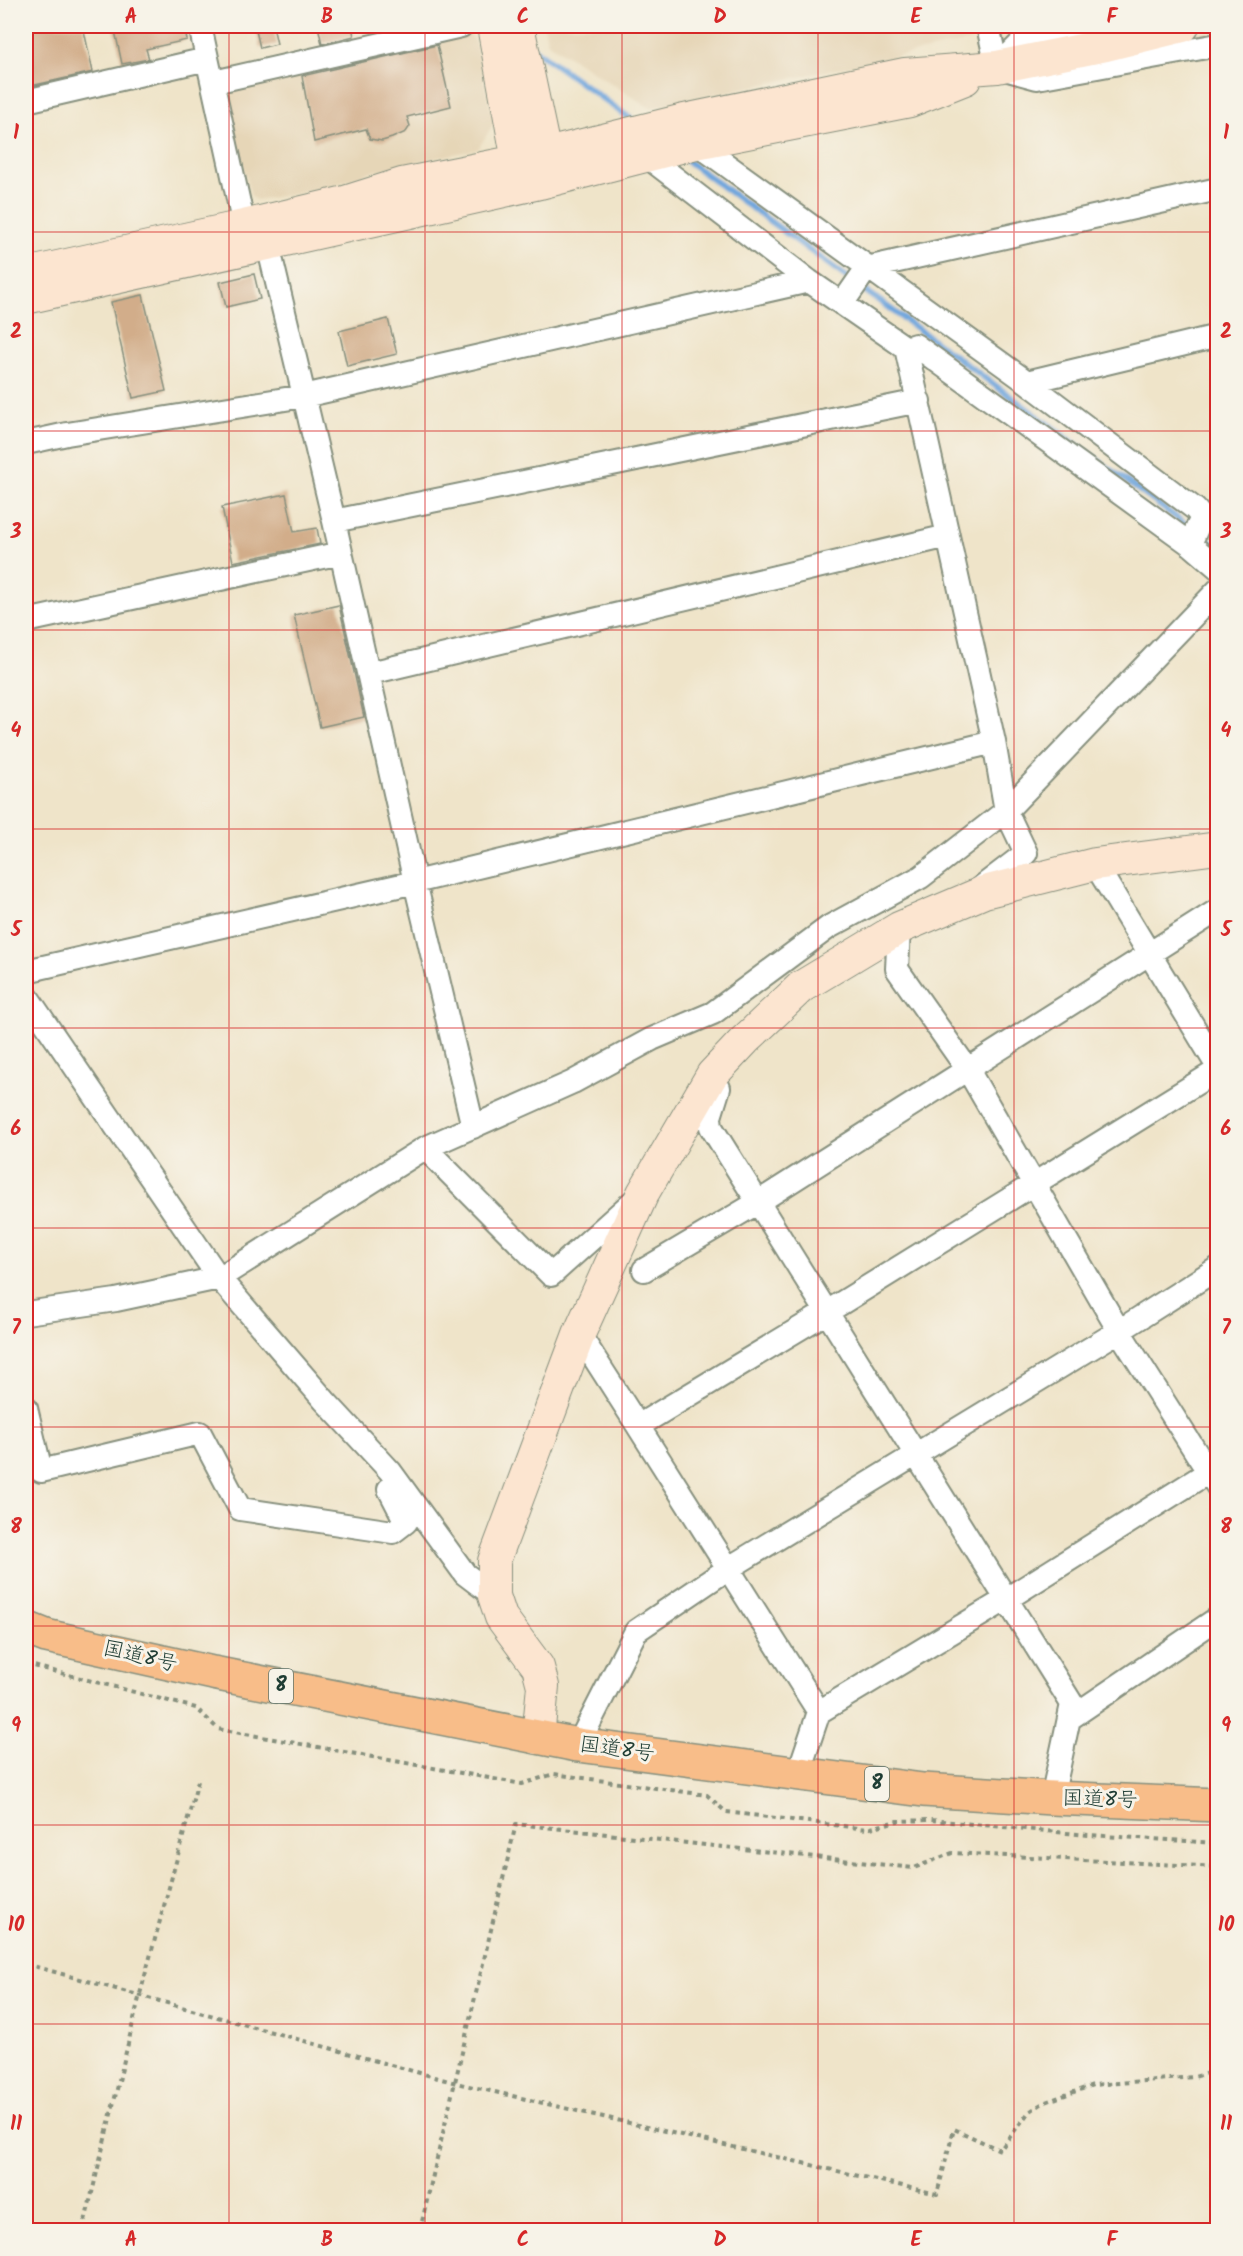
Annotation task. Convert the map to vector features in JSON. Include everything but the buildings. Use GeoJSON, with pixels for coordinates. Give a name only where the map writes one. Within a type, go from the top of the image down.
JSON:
{"type":"FeatureCollection","features":[{"type":"Feature","properties":{"kind":"highway","name":"国道8号"},"geometry":{"type":"LineString","coordinates":[[26,1628],[46,1636],[213,1673],[578,1745],[923,1790],[1217,1805]]}},
{"type":"Feature","properties":{"kind":"street"},"geometry":{"type":"LineString","coordinates":[[200,26],[256,236],[303,396],[334,521],[473,1127]]}},
{"type":"Feature","properties":{"kind":"street"},"geometry":{"type":"LineString","coordinates":[[214,82],[461,26]]}},
{"type":"Feature","properties":{"kind":"street"},"geometry":{"type":"LineString","coordinates":[[988,26],[997,67]]}},
{"type":"Feature","properties":{"kind":"street"},"geometry":{"type":"LineString","coordinates":[[997,67],[1024,40],[1081,26]]}},
{"type":"Feature","properties":{"kind":"street"},"geometry":{"type":"LineString","coordinates":[[26,298],[256,236],[345,202],[402,184],[535,166],[688,132],[910,100],[997,67],[1106,45],[1183,26]]}},
{"type":"Feature","properties":{"kind":"street"},"geometry":{"type":"LineString","coordinates":[[507,36],[535,166]]}},
{"type":"Feature","properties":{"kind":"street"},"geometry":{"type":"LineString","coordinates":[[997,67],[1037,78],[1218,45]]}},
{"type":"Feature","properties":{"kind":"street"},"geometry":{"type":"LineString","coordinates":[[26,101],[207,59]]}},
{"type":"Feature","properties":{"kind":"street"},"geometry":{"type":"LineString","coordinates":[[688,132],[865,271],[1027,382],[1195,508],[1202,518],[1194,537]]}},
{"type":"Feature","properties":{"kind":"street"},"geometry":{"type":"LineString","coordinates":[[636,144],[809,281],[845,299],[906,348],[994,742],[1006,811],[1026,853],[966,899]]}},
{"type":"Feature","properties":{"kind":"street"},"geometry":{"type":"LineString","coordinates":[[845,299],[865,271],[1218,189]]}},
{"type":"Feature","properties":{"kind":"street"},"geometry":{"type":"LineString","coordinates":[[26,274],[256,236]]}},
{"type":"Feature","properties":{"kind":"street"},"geometry":{"type":"LineString","coordinates":[[26,443],[67,434],[303,396],[809,281]]}},
{"type":"Feature","properties":{"kind":"street"},"geometry":{"type":"LineString","coordinates":[[1027,382],[1218,336]]}},
{"type":"Feature","properties":{"kind":"street"},"geometry":{"type":"LineString","coordinates":[[906,348],[915,345],[1194,537],[1218,568]]}},
{"type":"Feature","properties":{"kind":"street"},"geometry":{"type":"LineString","coordinates":[[334,521],[919,401]]}},
{"type":"Feature","properties":{"kind":"street"},"geometry":{"type":"LineString","coordinates":[[370,673],[948,536]]}},
{"type":"Feature","properties":{"kind":"street"},"geometry":{"type":"LineString","coordinates":[[26,621],[340,553]]}},
{"type":"Feature","properties":{"kind":"street"},"geometry":{"type":"LineString","coordinates":[[26,1313],[116,1300],[219,1278],[425,1148],[573,1082],[652,1039],[713,1013],[829,927],[921,877],[1006,811],[1218,590]]}},
{"type":"Feature","properties":{"kind":"street"},"geometry":{"type":"LineString","coordinates":[[26,971],[415,882],[994,742]]}},
{"type":"Feature","properties":{"kind":"street"},"geometry":{"type":"LineString","coordinates":[[538,1738],[543,1686],[538,1667],[501,1617],[494,1596],[494,1561],[579,1334],[643,1193],[712,1075],[801,987],[899,928],[984,892],[1095,864],[1218,848]]}},
{"type":"Feature","properties":{"kind":"street"},"geometry":{"type":"LineString","coordinates":[[638,1426],[827,1312],[1218,1068],[1095,864]]}},
{"type":"Feature","properties":{"kind":"street"},"geometry":{"type":"LineString","coordinates":[[644,1270],[757,1203],[1218,910]]}},
{"type":"Feature","properties":{"kind":"street"},"geometry":{"type":"LineString","coordinates":[[798,1774],[819,1712],[1214,1475],[1119,1331],[968,1070],[897,969],[899,928]]}},
{"type":"Feature","properties":{"kind":"street"},"geometry":{"type":"LineString","coordinates":[[26,995],[219,1278],[325,1401],[386,1466],[465,1574],[494,1596]]}},
{"type":"Feature","properties":{"kind":"street"},"geometry":{"type":"LineString","coordinates":[[712,1075],[719,1088],[710,1117],[711,1127],[1072,1704],[1052,1798]]}},
{"type":"Feature","properties":{"kind":"street"},"geometry":{"type":"LineString","coordinates":[[425,1148],[551,1275],[643,1193]]}},
{"type":"Feature","properties":{"kind":"street"},"geometry":{"type":"LineString","coordinates":[[578,1745],[636,1632],[729,1568],[1119,1331],[1218,1268]]}},
{"type":"Feature","properties":{"kind":"street"},"geometry":{"type":"LineString","coordinates":[[579,1334],[819,1712]]}},
{"type":"Feature","properties":{"kind":"street"},"geometry":{"type":"LineString","coordinates":[[26,1408],[41,1471],[200,1433],[240,1509],[393,1532],[406,1522],[382,1478],[386,1466]]}},
{"type":"Feature","properties":{"kind":"street"},"geometry":{"type":"LineString","coordinates":[[1069,1719],[1218,1618]]}},
{"type":"Feature","properties":{"kind":"path"},"geometry":{"type":"LineString","coordinates":[[26,1664],[196,1708],[218,1729],[522,1784],[554,1774],[707,1795],[726,1812],[867,1829],[897,1821],[931,1820],[1088,1835],[1218,1844]]}},
{"type":"Feature","properties":{"kind":"path"},"geometry":{"type":"LineString","coordinates":[[83,2230],[140,1994],[198,1781]]}},
{"type":"Feature","properties":{"kind":"path"},"geometry":{"type":"LineString","coordinates":[[420,2230],[516,1824],[914,1868],[952,1853],[1218,1867]]}},
{"type":"Feature","properties":{"kind":"path"},"geometry":{"type":"LineString","coordinates":[[26,1965],[140,1994],[456,2083],[937,2194],[954,2129],[1000,2150],[1029,2112],[1042,2103],[1093,2085],[1194,2078],[1218,2070]]}},
{"type":"Feature","properties":{"kind":"shaded area"},"geometry":{"type":"Polygon","coordinates":[[[544,26],[979,26],[979,29],[970,41],[650,108],[548,43],[544,26]]]}},
{"type":"Feature","properties":{"kind":"shaded area"},"geometry":{"type":"Polygon","coordinates":[[[467,32],[475,40],[494,123],[478,149],[369,172],[327,188],[257,200],[251,196],[227,95],[231,85],[467,32]]]}},
{"type":"Feature","properties":{"kind":"waterway"},"geometry":{"type":"LineString","coordinates":[[534,49],[635,122]]}},
{"type":"Feature","properties":{"kind":"waterway"},"geometry":{"type":"LineString","coordinates":[[682,157],[1192,529]]}},
{"type":"Feature","properties":{"kind":"waterway"},"geometry":{"type":"LineString","coordinates":[[1200,535],[1218,547]]}}]}
